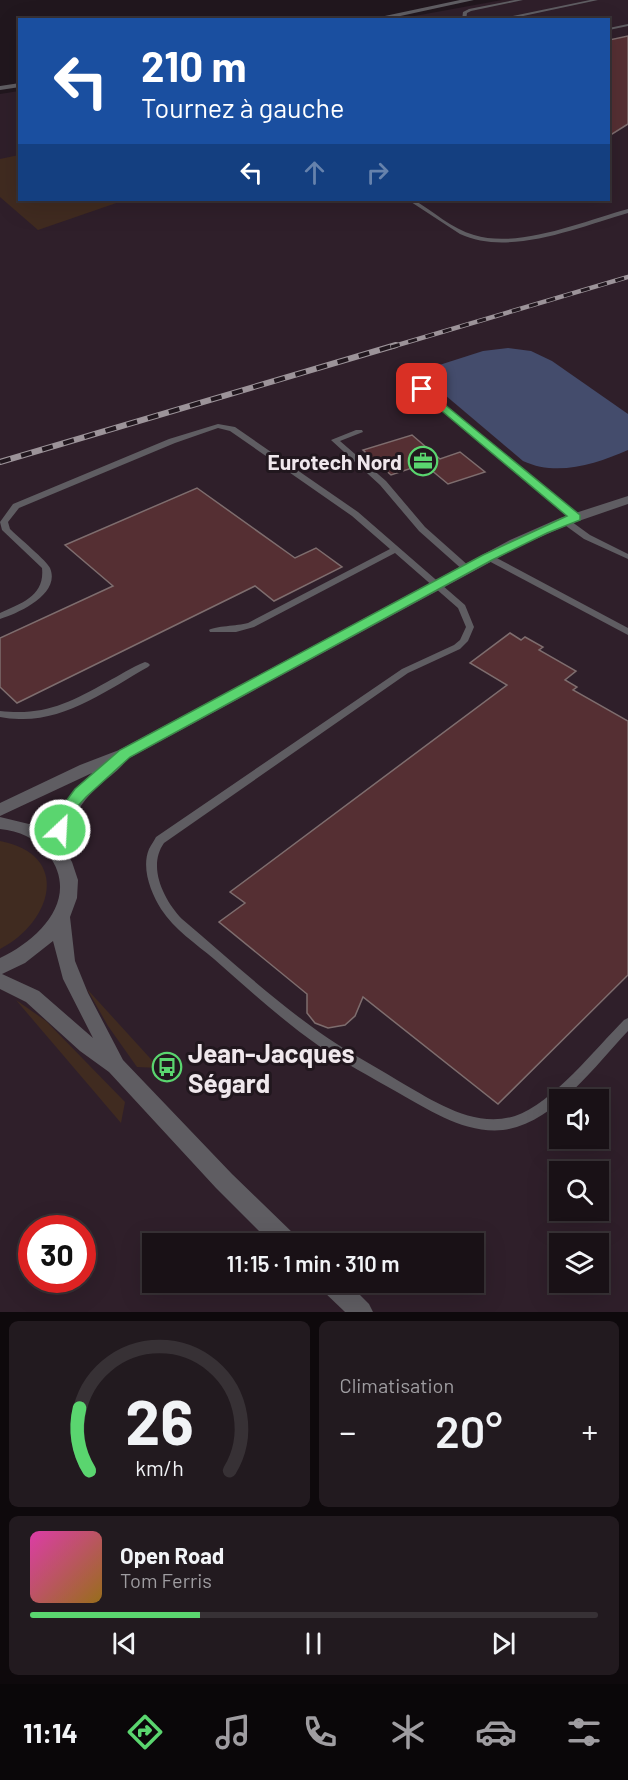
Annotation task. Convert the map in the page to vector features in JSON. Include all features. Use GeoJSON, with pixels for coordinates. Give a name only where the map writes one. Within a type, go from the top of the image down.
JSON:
{"type":"FeatureCollection","features":[{"type":"Feature","properties":{"kind":"street"},"geometry":{"type":"LineString","coordinates":[[383,18],[471,0]]}},
{"type":"Feature","properties":{"kind":"street"},"geometry":{"type":"LineString","coordinates":[[0,88],[18,85]]}},
{"type":"Feature","properties":{"kind":"street"},"geometry":{"type":"LineString","coordinates":[[0,810],[86,769],[125,754],[488,557],[570,519],[628,500]]}},
{"type":"Feature","properties":{"kind":"street"},"geometry":{"type":"LineString","coordinates":[[58,852],[60,830],[72,804],[125,754]]}},
{"type":"Feature","properties":{"kind":"street"},"geometry":{"type":"LineString","coordinates":[[0,823],[26,829],[45,838],[67,866],[70,882],[68,900],[61,918],[47,937],[27,954],[0,967]]}},
{"type":"Feature","properties":{"kind":"street"},"geometry":{"type":"LineString","coordinates":[[61,918],[61,943],[71,978],[116,1066]]}},
{"type":"Feature","properties":{"kind":"street"},"geometry":{"type":"LineString","coordinates":[[0,981],[32,996],[60,1018],[99,1057],[116,1066],[224,1181],[277,1233]]}},
{"type":"Feature","properties":{"kind":"street"},"geometry":{"type":"LineString","coordinates":[[341,1293],[361,1312]]}},
{"type":"Feature","properties":{"kind":"lane"},"geometry":{"type":"LineString","coordinates":[[464,18],[465,12],[474,8],[521,0]]}},
{"type":"Feature","properties":{"kind":"lane"},"geometry":{"type":"LineString","coordinates":[[506,18],[596,0]]}},
{"type":"Feature","properties":{"kind":"lane"},"geometry":{"type":"LineString","coordinates":[[610,29],[628,25]]}},
{"type":"Feature","properties":{"kind":"lane"},"geometry":{"type":"LineString","coordinates":[[413,201],[470,236],[495,241],[517,240],[628,211]]}},
{"type":"Feature","properties":{"kind":"lane"},"geometry":{"type":"LineString","coordinates":[[405,374],[570,519],[587,537],[628,557]]}},
{"type":"Feature","properties":{"kind":"lane"},"geometry":{"type":"LineString","coordinates":[[0,616],[33,600],[48,581],[46,567],[6,530],[4,522],[12,510],[24,502],[100,469],[218,426],[232,429],[354,514],[462,607],[470,627],[464,641],[457,647],[405,671],[160,840],[153,850],[156,890],[169,914],[280,1008],[336,1050],[439,1110],[469,1122],[504,1125],[521,1120],[549,1101],[628,1023]]}},
{"type":"Feature","properties":{"kind":"lane"},"geometry":{"type":"LineString","coordinates":[[359,432],[335,440],[383,483],[428,534],[467,569]]}},
{"type":"Feature","properties":{"kind":"lane"},"geometry":{"type":"LineString","coordinates":[[213,630],[236,629],[251,625],[395,550]]}},
{"type":"Feature","properties":{"kind":"lane"},"geometry":{"type":"LineString","coordinates":[[488,557],[628,632]]}},
{"type":"Feature","properties":{"kind":"lane"},"geometry":{"type":"LineString","coordinates":[[0,714],[22,717],[51,712],[145,665]]}},
{"type":"Feature","properties":{"kind":"shaded area"},"geometry":{"type":"Polygon","coordinates":[[[502,0],[628,0],[628,1312],[0,1312],[0,94],[18,91],[18,201],[610,201],[610,18],[403,18],[502,0]]]}},
{"type":"Feature","properties":{"kind":"shaded area"},"geometry":{"type":"Polygon","coordinates":[[[18,155],[18,201],[122,201],[38,230],[0,197],[0,159],[18,155]]]}},
{"type":"Feature","properties":{"kind":"shaded area"},"geometry":{"type":"Polygon","coordinates":[[[0,841],[23,849],[38,860],[45,874],[46,890],[42,907],[32,923],[18,937],[0,949],[0,841]]]}},
{"type":"Feature","properties":{"kind":"shaded area"},"geometry":{"type":"Polygon","coordinates":[[[87,989],[159,1068],[137,1067],[108,1026],[87,989]]]}},
{"type":"Feature","properties":{"kind":"shaded area"},"geometry":{"type":"Polygon","coordinates":[[[16,1000],[46,1021],[125,1102],[121,1123],[16,1000]]]}},
{"type":"Feature","properties":{"kind":"water"},"geometry":{"type":"Polygon","coordinates":[[[508,348],[531,351],[552,361],[628,414],[628,450],[576,467],[536,466],[523,461],[425,376],[430,368],[483,351],[508,348]]]}},
{"type":"Feature","properties":{"kind":"building"},"geometry":{"type":"Polygon","coordinates":[[[628,36],[628,124],[610,135],[610,40],[628,36]]]}},
{"type":"Feature","properties":{"kind":"building","name":"Eurotech Nord"},"geometry":{"type":"Polygon","coordinates":[[[412,435],[440,459],[460,452],[485,472],[448,484],[424,464],[391,475],[363,450],[412,435]]]}},
{"type":"Feature","properties":{"kind":"building"},"geometry":{"type":"Polygon","coordinates":[[[197,488],[295,558],[316,548],[342,567],[274,601],[255,586],[17,703],[0,687],[0,638],[113,586],[65,545],[197,488]]]}},
{"type":"Feature","properties":{"kind":"building"},"geometry":{"type":"Polygon","coordinates":[[[510,633],[521,640],[525,637],[543,647],[539,650],[576,671],[565,680],[577,687],[573,690],[628,721],[628,975],[498,1104],[363,997],[355,1016],[345,1025],[328,1028],[315,1023],[307,1013],[307,994],[219,922],[245,903],[230,892],[507,685],[470,663],[510,633]]]}},
{"type":"Feature","properties":{"kind":"railway"},"geometry":{"type":"LineString","coordinates":[[391,347],[628,277]]}},
{"type":"Feature","properties":{"kind":"railway"},"geometry":{"type":"LineString","coordinates":[[0,462],[396,345]]}},
{"type":"Feature","properties":{"kind":"place","name":"Eurotech Nord"},"geometry":{"type":"Point","coordinates":[423,461]}},
{"type":"Feature","properties":{"kind":"place","name":"Jean-Jacques Ségard"},"geometry":{"type":"Point","coordinates":[167,1067]}},
{"type":"Feature","properties":{"kind":"route"},"geometry":{"type":"LineString","coordinates":[[60,830],[64,818],[80,793],[125,754],[488,557],[543,530],[576,517],[422,389]]}}]}
